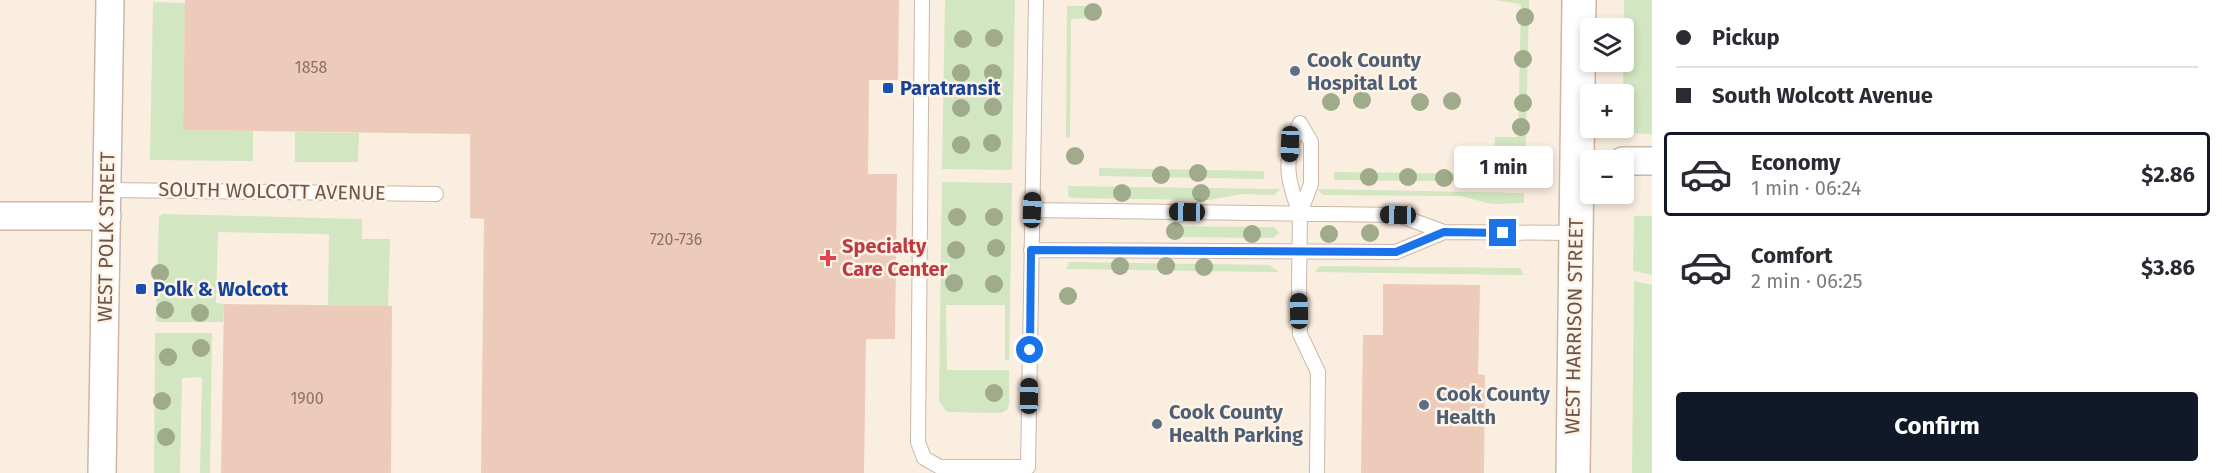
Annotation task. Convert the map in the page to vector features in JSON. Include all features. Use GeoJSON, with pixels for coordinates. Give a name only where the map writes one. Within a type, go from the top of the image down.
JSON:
{"type":"FeatureCollection","features":[{"type":"Feature","properties":{"kind":"main road","name":"WEST HARRISON STREET"},"geometry":{"type":"LineString","coordinates":[[1579,0],[1583,150]]}},
{"type":"Feature","properties":{"kind":"main road","name":"WEST HARRISON STREET"},"geometry":{"type":"LineString","coordinates":[[1573,473],[1575,233],[1580,188]]}},
{"type":"Feature","properties":{"kind":"street","name":"WEST POLK STREET"},"geometry":{"type":"LineString","coordinates":[[102,473],[110,0]]}},
{"type":"Feature","properties":{"kind":"street"},"geometry":{"type":"LineString","coordinates":[[1634,161],[1652,161]]}},
{"type":"Feature","properties":{"kind":"street"},"geometry":{"type":"LineString","coordinates":[[0,216],[107,216]]}},
{"type":"Feature","properties":{"kind":"lane"},"geometry":{"type":"LineString","coordinates":[[922,0],[918,442],[924,458],[940,467],[1028,470],[1036,0]]}},
{"type":"Feature","properties":{"kind":"lane"},"geometry":{"type":"LineString","coordinates":[[1300,213],[1288,184],[1290,144],[1300,123],[1311,142],[1311,184],[1300,213],[1300,334],[1318,372],[1317,473]]}},
{"type":"Feature","properties":{"kind":"lane","name":"SOUTH WOLCOTT AVENUE"},"geometry":{"type":"LineString","coordinates":[[107,190],[436,194]]}},
{"type":"Feature","properties":{"kind":"lane"},"geometry":{"type":"LineString","coordinates":[[1032,210],[1398,215],[1444,232],[1575,233]]}},
{"type":"Feature","properties":{"kind":"lane"},"geometry":{"type":"LineString","coordinates":[[1031,250],[1396,252],[1444,232]]}},
{"type":"Feature","properties":{"kind":"green space"},"geometry":{"type":"Polygon","coordinates":[[[945,0],[1015,0],[1012,170],[942,169],[945,0]]]}},
{"type":"Feature","properties":{"kind":"green space"},"geometry":{"type":"Polygon","coordinates":[[[1495,0],[1529,0],[1525,182],[1334,180],[1334,172],[1494,174],[1495,137],[1518,137],[1521,4],[1495,0]]]}},
{"type":"Feature","properties":{"kind":"green space"},"geometry":{"type":"Polygon","coordinates":[[[1624,0],[1652,0],[1652,134],[1634,133],[1634,84],[1623,84],[1623,72],[1634,72],[1634,18],[1624,18],[1624,0]]]}},
{"type":"Feature","properties":{"kind":"green space"},"geometry":{"type":"Polygon","coordinates":[[[153,2],[185,3],[183,130],[253,131],[253,161],[150,160],[153,2]]]}},
{"type":"Feature","properties":{"kind":"green space"},"geometry":{"type":"Polygon","coordinates":[[[1067,6],[1098,6],[1101,9],[1101,15],[1097,18],[1071,19],[1070,138],[1066,137],[1067,6]]]}},
{"type":"Feature","properties":{"kind":"green space"},"geometry":{"type":"Polygon","coordinates":[[[295,132],[359,133],[358,162],[295,162],[295,132]]]}},
{"type":"Feature","properties":{"kind":"green space"},"geometry":{"type":"Polygon","coordinates":[[[1099,168],[1264,171],[1264,179],[1099,176],[1099,168]]]}},
{"type":"Feature","properties":{"kind":"green space"},"geometry":{"type":"Polygon","coordinates":[[[942,182],[1012,183],[1009,360],[1005,360],[1005,305],[946,305],[947,370],[1009,370],[1009,405],[1007,410],[1001,413],[947,412],[939,401],[942,182]]]}},
{"type":"Feature","properties":{"kind":"green space"},"geometry":{"type":"Polygon","coordinates":[[[1068,186],[1280,189],[1275,195],[1242,194],[1209,200],[1072,198],[1068,196],[1068,186]]]}},
{"type":"Feature","properties":{"kind":"green space"},"geometry":{"type":"Polygon","coordinates":[[[1317,189],[1524,193],[1524,203],[1492,204],[1460,196],[1323,195],[1317,189]]]}},
{"type":"Feature","properties":{"kind":"green space"},"geometry":{"type":"Polygon","coordinates":[[[162,214],[362,219],[362,239],[390,239],[388,306],[328,305],[329,234],[218,232],[216,303],[224,304],[223,322],[156,322],[159,217],[162,214]]]}},
{"type":"Feature","properties":{"kind":"green space"},"geometry":{"type":"Polygon","coordinates":[[[1634,216],[1652,216],[1652,275],[1633,271],[1634,216]]]}},
{"type":"Feature","properties":{"kind":"green space"},"geometry":{"type":"Polygon","coordinates":[[[1168,226],[1274,227],[1279,233],[1273,238],[1167,237],[1168,226]]]}},
{"type":"Feature","properties":{"kind":"green space"},"geometry":{"type":"Polygon","coordinates":[[[1069,262],[1269,265],[1279,272],[1066,269],[1069,262]]]}},
{"type":"Feature","properties":{"kind":"green space"},"geometry":{"type":"Polygon","coordinates":[[[1320,266],[1520,268],[1524,275],[1315,272],[1320,266]]]}},
{"type":"Feature","properties":{"kind":"green space"},"geometry":{"type":"Polygon","coordinates":[[[1634,281],[1652,285],[1652,473],[1632,473],[1634,281]]]}},
{"type":"Feature","properties":{"kind":"green space"},"geometry":{"type":"Polygon","coordinates":[[[155,333],[212,333],[210,473],[200,473],[202,377],[182,378],[180,473],[154,473],[155,333]]]}},
{"type":"Feature","properties":{"kind":"building"},"geometry":{"type":"Polygon","coordinates":[[[185,0],[899,0],[898,80],[869,80],[868,174],[897,174],[895,339],[866,339],[864,473],[481,473],[484,219],[470,218],[470,134],[183,130],[185,0]]]}},
{"type":"Feature","properties":{"kind":"building","name":"Cook County Health"},"geometry":{"type":"Polygon","coordinates":[[[1383,284],[1480,285],[1478,374],[1485,375],[1484,473],[1361,473],[1363,335],[1383,335],[1383,284]]]}},
{"type":"Feature","properties":{"kind":"building"},"geometry":{"type":"Polygon","coordinates":[[[224,304],[392,306],[391,473],[221,473],[224,304]]]}},
{"type":"Feature","properties":{"kind":"place","name":"Cook County Hospital Lot"},"geometry":{"type":"Point","coordinates":[1295,71]}},
{"type":"Feature","properties":{"kind":"place","name":"Paratransit"},"geometry":{"type":"Point","coordinates":[888,88]}},
{"type":"Feature","properties":{"kind":"place","name":"Specialty Care Center"},"geometry":{"type":"Point","coordinates":[828,258]}},
{"type":"Feature","properties":{"kind":"place","name":"Polk & Wolcott"},"geometry":{"type":"Point","coordinates":[141,289]}},
{"type":"Feature","properties":{"kind":"place","name":"Cook County Health"},"geometry":{"type":"Point","coordinates":[1424,405]}},
{"type":"Feature","properties":{"kind":"place","name":"Cook County Health Parking"},"geometry":{"type":"Point","coordinates":[1157,424]}},
{"type":"Feature","properties":{"kind":"route"},"geometry":{"type":"LineString","coordinates":[[1030,350],[1031,250],[1396,252],[1444,232],[1503,233]]}}]}
